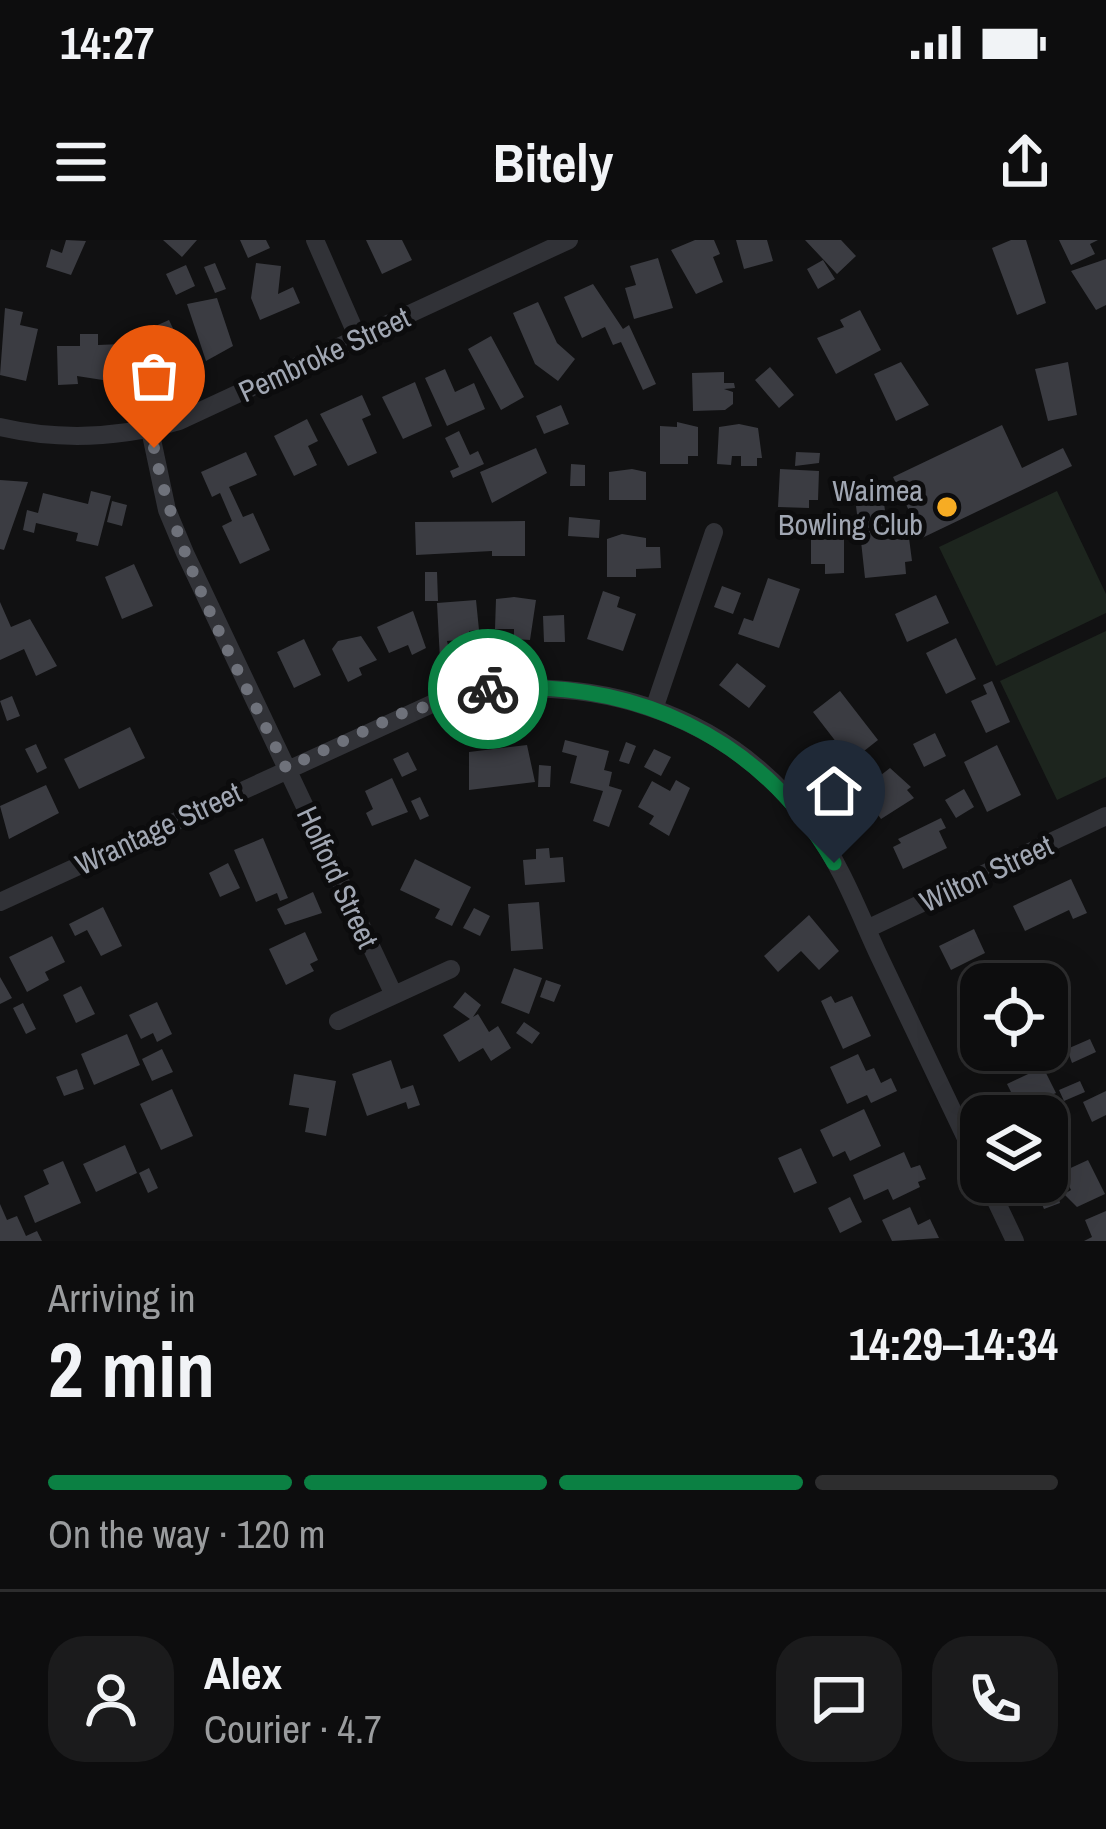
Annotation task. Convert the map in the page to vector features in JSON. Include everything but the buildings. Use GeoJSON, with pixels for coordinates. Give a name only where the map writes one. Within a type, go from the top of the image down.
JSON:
{"type":"FeatureCollection","features":[{"type":"Feature","properties":{"kind":"street"},"geometry":{"type":"LineString","coordinates":[[315,240],[358,338]]}},
{"type":"Feature","properties":{"kind":"street","name":"Pembroke Street"},"geometry":{"type":"LineString","coordinates":[[0,428],[70,437],[149,430],[179,422],[568,240]]}},
{"type":"Feature","properties":{"kind":"street","name":"Holford Street"},"geometry":{"type":"LineString","coordinates":[[149,430],[176,532],[393,993]]}},
{"type":"Feature","properties":{"kind":"street"},"geometry":{"type":"LineString","coordinates":[[655,706],[714,532]]}},
{"type":"Feature","properties":{"kind":"street","name":"Wrantage Street"},"geometry":{"type":"LineString","coordinates":[[0,902],[400,714],[485,690],[569,688],[655,706],[736,754],[794,803],[815,830],[960,1126]]}},
{"type":"Feature","properties":{"kind":"street","name":"Wilton Street"},"geometry":{"type":"LineString","coordinates":[[867,929],[1106,816]]}},
{"type":"Feature","properties":{"kind":"street"},"geometry":{"type":"LineString","coordinates":[[338,1021],[451,969]]}},
{"type":"Feature","properties":{"kind":"street"},"geometry":{"type":"LineString","coordinates":[[997,1203],[1015,1241]]}},
{"type":"Feature","properties":{"kind":"shaded area"},"geometry":{"type":"Polygon","coordinates":[[[1057,491],[1106,594],[1106,613],[996,666],[939,547],[1057,491]]]}},
{"type":"Feature","properties":{"kind":"shaded area"},"geometry":{"type":"Polygon","coordinates":[[[1106,631],[1106,777],[1057,800],[1000,681],[1106,631]]]}},
{"type":"Feature","properties":{"kind":"way so far"},"geometry":{"type":"LineString","coordinates":[[154,448],[167,510],[286,768],[400,714],[488,689]]}},
{"type":"Feature","properties":{"kind":"place","name":"Waimea Bowling Club"},"geometry":{"type":"Point","coordinates":[947,507]}},
{"type":"Feature","properties":{"kind":"route"},"geometry":{"type":"LineString","coordinates":[[488,689],[569,688],[655,706],[764,774],[794,803],[834,863]]}}]}
